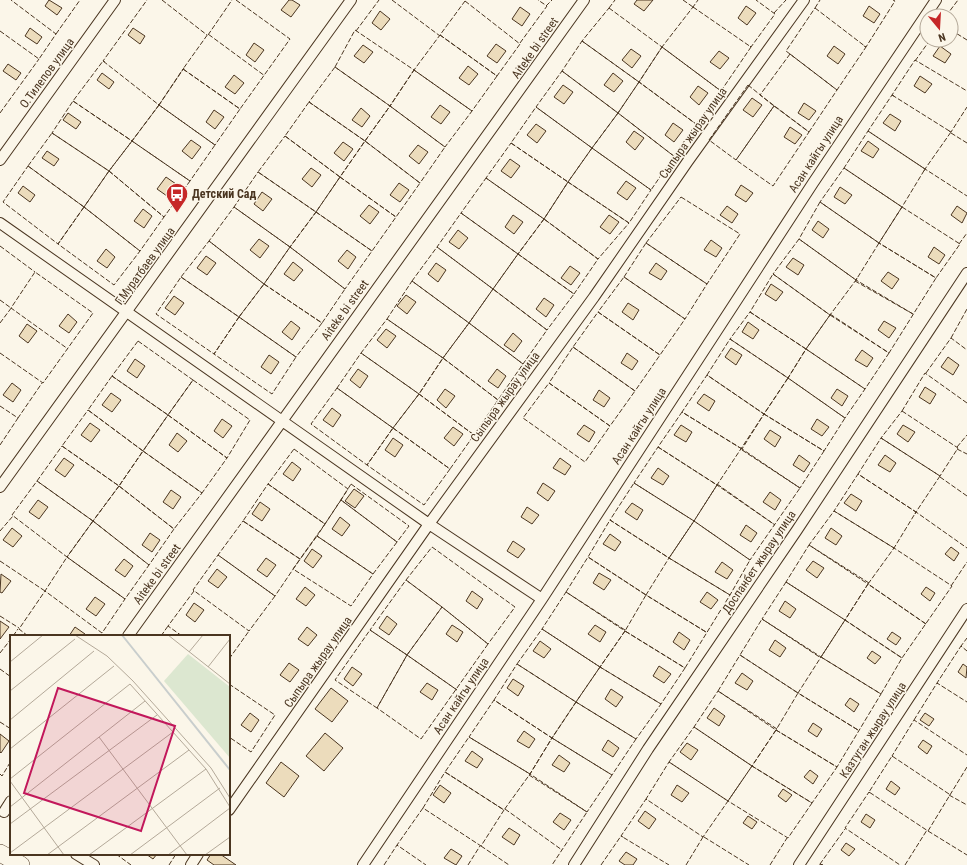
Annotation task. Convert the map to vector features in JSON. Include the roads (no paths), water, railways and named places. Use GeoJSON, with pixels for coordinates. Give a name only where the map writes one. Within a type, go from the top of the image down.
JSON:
{"type":"FeatureCollection","features":[{"type":"Feature","properties":{"kind":"highway"},"geometry":{"type":"LineString","coordinates":[[0,853],[20,865]]}},
{"type":"Feature","properties":{"kind":"street","name":"О.Тилепов улица"},"geometry":{"type":"LineString","coordinates":[[0,160],[115,0]]}},
{"type":"Feature","properties":{"kind":"street","name":"Г.Муратбаев улица"},"geometry":{"type":"LineString","coordinates":[[0,487],[127,313],[351,0]]}},
{"type":"Feature","properties":{"kind":"street","name":"Aiteke bi street"},"geometry":{"type":"LineString","coordinates":[[129,635],[214,518],[282,419],[487,138],[584,0]]}},
{"type":"Feature","properties":{"kind":"street","name":"Сыпыра жырау улица"},"geometry":{"type":"LineString","coordinates":[[230,809],[430,524],[804,0]]}},
{"type":"Feature","properties":{"kind":"street","name":"Асан кайгы улица"},"geometry":{"type":"LineString","coordinates":[[363,865],[542,599],[813,183],[936,0]]}},
{"type":"Feature","properties":{"kind":"street"},"geometry":{"type":"LineString","coordinates":[[0,222],[127,313],[282,419],[430,524],[542,599]]}},
{"type":"Feature","properties":{"kind":"street","name":"Доспанбет жырау улица"},"geometry":{"type":"LineString","coordinates":[[574,865],[652,743],[797,530],[967,273]]}},
{"type":"Feature","properties":{"kind":"street","name":"Казтуган жырау улица"},"geometry":{"type":"LineString","coordinates":[[799,865],[967,609]]}},
{"type":"Feature","properties":{"kind":"street"},"geometry":{"type":"LineString","coordinates":[[5,813],[10,803]]}},
{"type":"Feature","properties":{"kind":"street"},"geometry":{"type":"LineString","coordinates":[[78,855],[94,865]]}},
{"type":"Feature","properties":{"kind":"street"},"geometry":{"type":"LineString","coordinates":[[191,865],[197,855]]}},
{"type":"Feature","properties":{"kind":"place","name":"Детский Сад"},"geometry":{"type":"Point","coordinates":[177,214]}}]}
